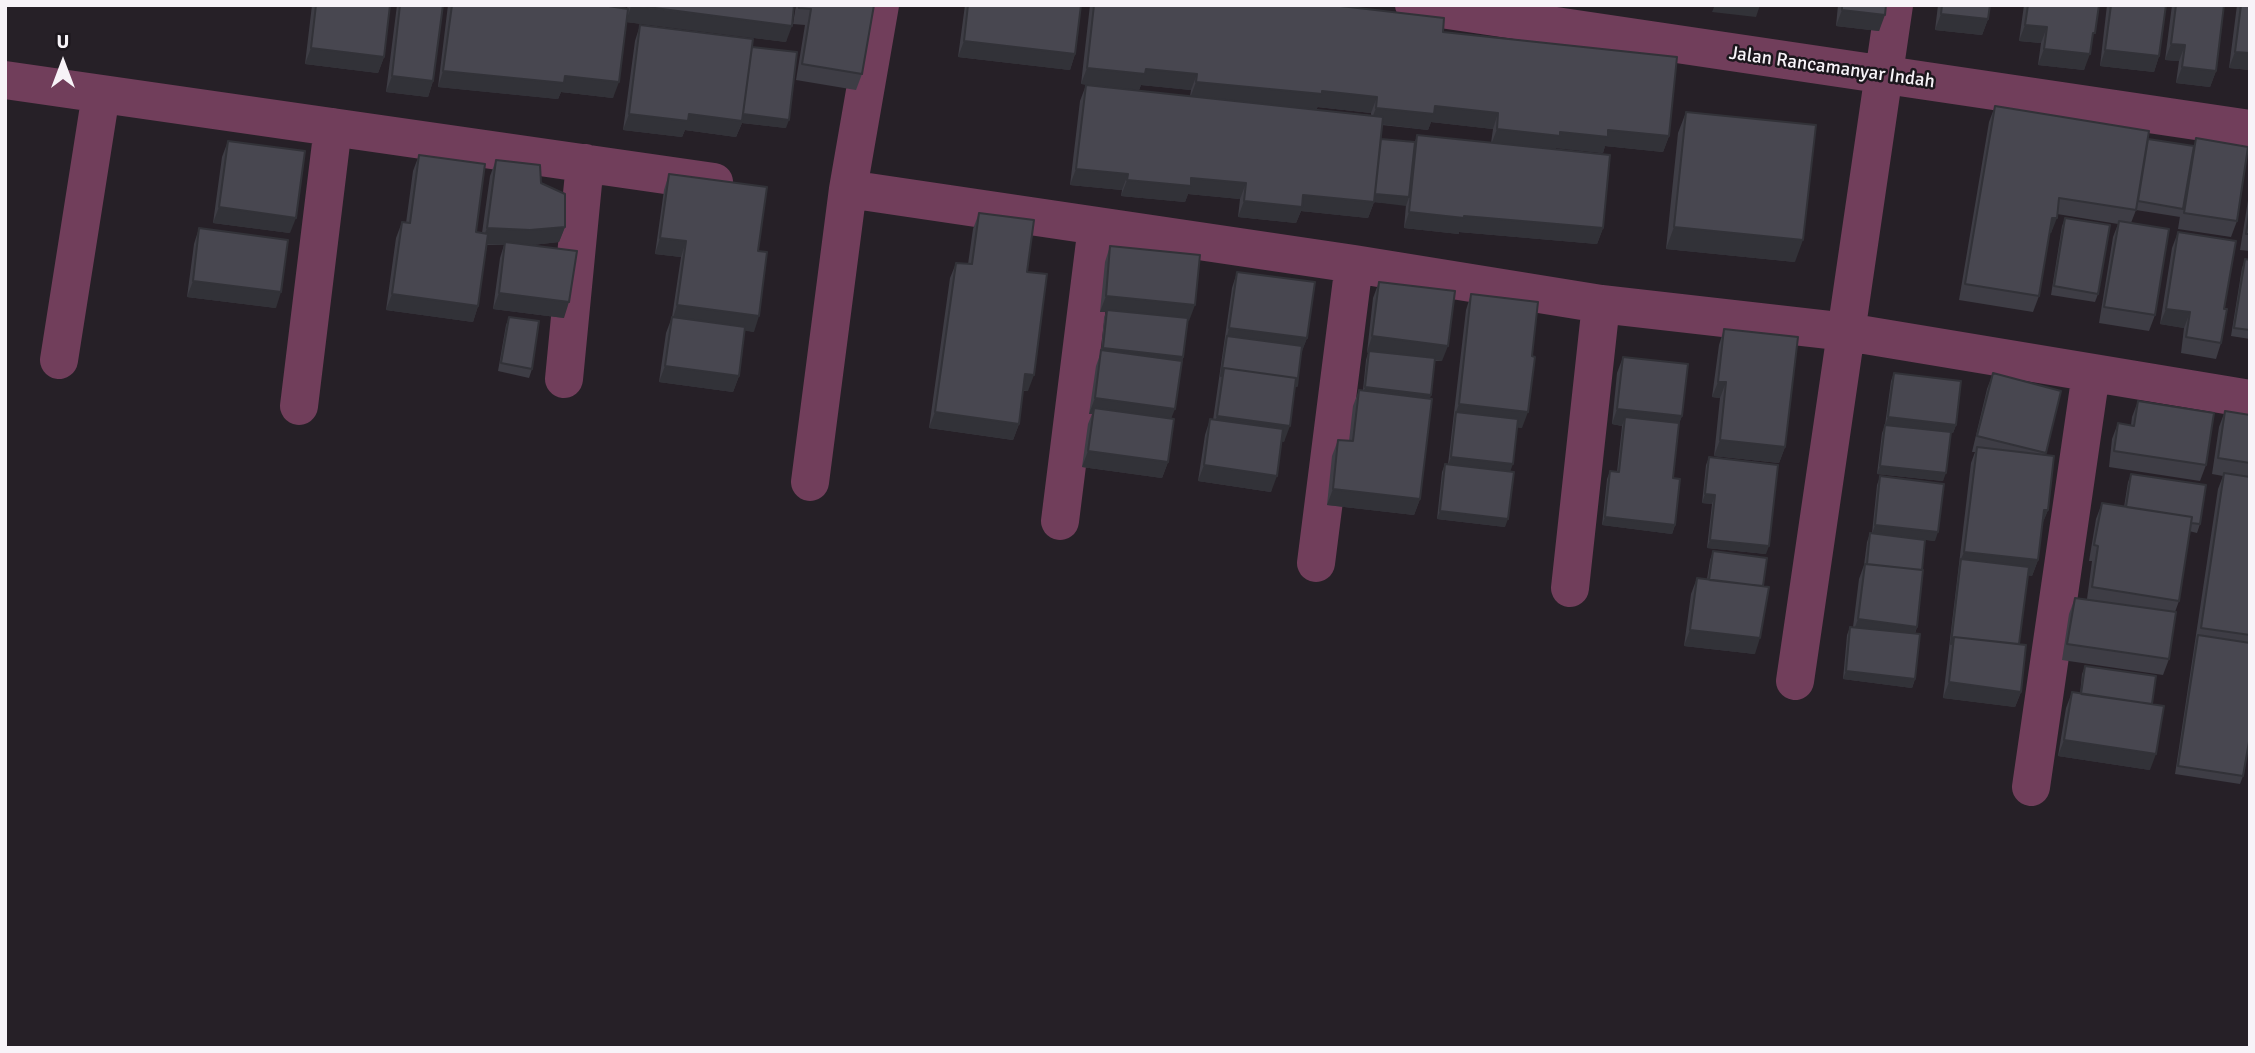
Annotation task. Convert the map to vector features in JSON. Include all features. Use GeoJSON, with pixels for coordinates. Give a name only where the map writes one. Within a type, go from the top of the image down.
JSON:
{"type":"FeatureCollection","features":[{"type":"Feature","properties":{"kind":"street"},"geometry":{"type":"LineString","coordinates":[[810,482],[848,189],[880,5]]}},
{"type":"Feature","properties":{"kind":"street","name":"Jalan Rancamanyar Indah"},"geometry":{"type":"LineString","coordinates":[[1414,5],[2250,130]]}},
{"type":"Feature","properties":{"kind":"street"},"geometry":{"type":"LineString","coordinates":[[1795,681],[1894,5]]}},
{"type":"Feature","properties":{"kind":"street"},"geometry":{"type":"LineString","coordinates":[[5,80],[714,182]]}},
{"type":"Feature","properties":{"kind":"street"},"geometry":{"type":"LineString","coordinates":[[60,360],[101,94]]}},
{"type":"Feature","properties":{"kind":"street"},"geometry":{"type":"LineString","coordinates":[[299,405],[333,127]]}},
{"type":"Feature","properties":{"kind":"street"},"geometry":{"type":"LineString","coordinates":[[565,379],[585,163]]}},
{"type":"Feature","properties":{"kind":"street"},"geometry":{"type":"LineString","coordinates":[[848,189],[1354,264],[1601,304],[1847,332],[2250,399]]}},
{"type":"Feature","properties":{"kind":"street"},"geometry":{"type":"LineString","coordinates":[[1060,521],[1097,226]]}},
{"type":"Feature","properties":{"kind":"street"},"geometry":{"type":"LineString","coordinates":[[1316,563],[1354,264]]}},
{"type":"Feature","properties":{"kind":"street"},"geometry":{"type":"LineString","coordinates":[[1570,588],[1601,304]]}},
{"type":"Feature","properties":{"kind":"street"},"geometry":{"type":"LineString","coordinates":[[2031,787],[2091,373]]}},
{"type":"Feature","properties":{"kind":"building"},"geometry":{"type":"Polygon","coordinates":[[[316,5],[390,5],[384,57],[311,48],[316,5]]]}},
{"type":"Feature","properties":{"kind":"building"},"geometry":{"type":"Polygon","coordinates":[[[400,5],[443,5],[433,81],[392,76],[400,5]]]}},
{"type":"Feature","properties":{"kind":"building"},"geometry":{"type":"Polygon","coordinates":[[[452,5],[602,5],[628,9],[619,82],[565,76],[564,83],[443,71],[452,5]]]}},
{"type":"Feature","properties":{"kind":"building"},"geometry":{"type":"Polygon","coordinates":[[[632,5],[794,5],[792,26],[632,5]]]}},
{"type":"Feature","properties":{"kind":"building"},"geometry":{"type":"Polygon","coordinates":[[[799,5],[874,5],[862,74],[802,64],[811,9],[799,8],[799,5]]]}},
{"type":"Feature","properties":{"kind":"building"},"geometry":{"type":"Polygon","coordinates":[[[968,5],[1081,5],[1075,54],[964,41],[968,5]]]}},
{"type":"Feature","properties":{"kind":"building"},"geometry":{"type":"Polygon","coordinates":[[[1094,5],[1332,5],[1444,18],[1443,32],[1677,57],[1669,136],[1608,130],[1608,137],[1560,132],[1560,136],[1497,129],[1498,113],[1435,106],[1434,114],[1376,108],[1377,97],[1196,82],[1197,74],[1146,69],[1145,74],[1087,68],[1094,5]]]}},
{"type":"Feature","properties":{"kind":"building"},"geometry":{"type":"Polygon","coordinates":[[[1842,5],[1886,5],[1885,15],[1842,10],[1842,5]]]}},
{"type":"Feature","properties":{"kind":"building"},"geometry":{"type":"Polygon","coordinates":[[[1942,5],[1990,5],[1988,19],[1941,14],[1942,5]]]}},
{"type":"Feature","properties":{"kind":"building"},"geometry":{"type":"Polygon","coordinates":[[[2028,5],[2099,5],[2090,54],[2044,49],[2047,27],[2025,25],[2028,5]]]}},
{"type":"Feature","properties":{"kind":"building"},"geometry":{"type":"Polygon","coordinates":[[[2111,5],[2166,5],[2159,56],[2105,50],[2111,5]]]}},
{"type":"Feature","properties":{"kind":"building"},"geometry":{"type":"Polygon","coordinates":[[[2176,5],[2224,5],[2216,71],[2182,67],[2185,45],[2171,44],[2176,5]]]}},
{"type":"Feature","properties":{"kind":"building"},"geometry":{"type":"Polygon","coordinates":[[[2241,5],[2250,5],[2250,53],[2235,52],[2241,5]]]}},
{"type":"Feature","properties":{"kind":"building"},"geometry":{"type":"Polygon","coordinates":[[[640,25],[753,39],[742,121],[689,114],[688,121],[629,114],[640,25]]]}},
{"type":"Feature","properties":{"kind":"building"},"geometry":{"type":"Polygon","coordinates":[[[752,47],[797,52],[789,120],[743,114],[752,47]]]}},
{"type":"Feature","properties":{"kind":"building"},"geometry":{"type":"Polygon","coordinates":[[[1086,85],[1383,117],[1374,202],[1303,195],[1302,207],[1244,201],[1246,183],[1191,178],[1191,186],[1127,180],[1128,174],[1076,169],[1086,85]]]}},
{"type":"Feature","properties":{"kind":"building"},"geometry":{"type":"Polygon","coordinates":[[[1995,106],[2149,131],[2136,210],[2059,198],[2057,218],[2052,218],[2039,296],[1965,284],[1995,106]]]}},
{"type":"Feature","properties":{"kind":"building"},"geometry":{"type":"Polygon","coordinates":[[[1686,112],[1816,125],[1803,240],[1674,227],[1686,112]]]}},
{"type":"Feature","properties":{"kind":"building"},"geometry":{"type":"Polygon","coordinates":[[[1417,135],[1610,155],[1603,228],[1409,212],[1417,135]]]}},
{"type":"Feature","properties":{"kind":"building"},"geometry":{"type":"Polygon","coordinates":[[[2196,138],[2248,147],[2237,221],[2184,213],[2196,138]]]}},
{"type":"Feature","properties":{"kind":"building"},"geometry":{"type":"Polygon","coordinates":[[[1381,139],[1415,142],[1409,197],[1375,194],[1381,139]]]}},
{"type":"Feature","properties":{"kind":"building"},"geometry":{"type":"Polygon","coordinates":[[[2148,139],[2194,146],[2183,209],[2138,201],[2148,139]]]}},
{"type":"Feature","properties":{"kind":"building"},"geometry":{"type":"Polygon","coordinates":[[[228,141],[305,151],[296,218],[219,207],[228,141]]]}},
{"type":"Feature","properties":{"kind":"building"},"geometry":{"type":"Polygon","coordinates":[[[419,155],[485,164],[476,232],[488,234],[478,306],[392,294],[402,222],[410,223],[419,155]]]}},
{"type":"Feature","properties":{"kind":"building"},"geometry":{"type":"Polygon","coordinates":[[[496,160],[540,165],[541,183],[565,194],[565,227],[530,230],[487,228],[496,160]]]}},
{"type":"Feature","properties":{"kind":"building"},"geometry":{"type":"Polygon","coordinates":[[[669,174],[767,187],[758,251],[767,252],[759,316],[677,305],[686,241],[660,238],[669,174]]]}},
{"type":"Feature","properties":{"kind":"building"},"geometry":{"type":"Polygon","coordinates":[[[2250,208],[2250,234],[2246,234],[2250,208]]]}},
{"type":"Feature","properties":{"kind":"building"},"geometry":{"type":"Polygon","coordinates":[[[979,213],[1034,220],[1027,272],[1047,274],[1034,375],[1025,374],[1019,424],[935,412],[956,263],[972,264],[979,213]]]}},
{"type":"Feature","properties":{"kind":"building"},"geometry":{"type":"Polygon","coordinates":[[[2065,218],[2110,225],[2098,294],[2054,286],[2065,218]]]}},
{"type":"Feature","properties":{"kind":"building"},"geometry":{"type":"Polygon","coordinates":[[[2119,221],[2169,229],[2155,315],[2104,307],[2119,221]]]}},
{"type":"Feature","properties":{"kind":"building"},"geometry":{"type":"Polygon","coordinates":[[[199,228],[288,240],[281,292],[193,281],[199,228]]]}},
{"type":"Feature","properties":{"kind":"building"},"geometry":{"type":"Polygon","coordinates":[[[2178,232],[2236,241],[2221,343],[2186,337],[2190,312],[2166,309],[2178,232]]]}},
{"type":"Feature","properties":{"kind":"building"},"geometry":{"type":"Polygon","coordinates":[[[505,242],[577,251],[569,302],[499,293],[505,242]]]}},
{"type":"Feature","properties":{"kind":"building"},"geometry":{"type":"Polygon","coordinates":[[[1110,246],[1200,255],[1195,305],[1106,296],[1110,246]]]}},
{"type":"Feature","properties":{"kind":"building"},"geometry":{"type":"Polygon","coordinates":[[[2245,259],[2250,260],[2250,330],[2234,328],[2245,259]]]}},
{"type":"Feature","properties":{"kind":"building"},"geometry":{"type":"Polygon","coordinates":[[[1237,272],[1315,282],[1307,338],[1229,328],[1237,272]]]}},
{"type":"Feature","properties":{"kind":"building"},"geometry":{"type":"Polygon","coordinates":[[[1379,282],[1455,291],[1448,346],[1372,336],[1379,282]]]}},
{"type":"Feature","properties":{"kind":"building"},"geometry":{"type":"Polygon","coordinates":[[[1471,294],[1538,302],[1528,412],[1459,404],[1471,294]]]}},
{"type":"Feature","properties":{"kind":"building"},"geometry":{"type":"Polygon","coordinates":[[[1107,310],[1188,318],[1183,357],[1103,348],[1107,310]]]}},
{"type":"Feature","properties":{"kind":"building"},"geometry":{"type":"Polygon","coordinates":[[[509,317],[539,321],[532,369],[501,363],[509,317]]]}},
{"type":"Feature","properties":{"kind":"building"},"geometry":{"type":"Polygon","coordinates":[[[672,317],[745,327],[739,376],[665,366],[672,317]]]}},
{"type":"Feature","properties":{"kind":"building"},"geometry":{"type":"Polygon","coordinates":[[[1724,329],[1798,337],[1785,447],[1720,440],[1726,382],[1718,382],[1724,329]]]}},
{"type":"Feature","properties":{"kind":"building"},"geometry":{"type":"Polygon","coordinates":[[[1227,336],[1302,346],[1297,386],[1296,378],[1224,368],[1221,376],[1227,336]]]}},
{"type":"Feature","properties":{"kind":"building"},"geometry":{"type":"Polygon","coordinates":[[[1101,350],[1182,361],[1175,409],[1095,398],[1101,350]]]}},
{"type":"Feature","properties":{"kind":"building"},"geometry":{"type":"Polygon","coordinates":[[[1369,351],[1435,358],[1431,395],[1365,387],[1369,351]]]}},
{"type":"Feature","properties":{"kind":"building"},"geometry":{"type":"Polygon","coordinates":[[[1623,357],[1688,364],[1682,416],[1617,409],[1623,357]]]}},
{"type":"Feature","properties":{"kind":"building"},"geometry":{"type":"Polygon","coordinates":[[[1224,368],[1296,378],[1290,426],[1217,416],[1224,368]]]}},
{"type":"Feature","properties":{"kind":"building"},"geometry":{"type":"Polygon","coordinates":[[[1894,373],[1961,381],[1956,425],[1888,417],[1894,373]]]}},
{"type":"Feature","properties":{"kind":"building"},"geometry":{"type":"Polygon","coordinates":[[[1993,373],[2061,391],[2046,453],[1977,436],[1993,373]]]}},
{"type":"Feature","properties":{"kind":"building"},"geometry":{"type":"Polygon","coordinates":[[[1359,390],[1432,399],[1420,499],[1333,489],[1338,440],[1353,441],[1359,390]]]}},
{"type":"Feature","properties":{"kind":"building"},"geometry":{"type":"Polygon","coordinates":[[[2138,401],[2214,413],[2206,465],[2114,451],[2118,423],[2134,426],[2138,401]]]}},
{"type":"Feature","properties":{"kind":"building"},"geometry":{"type":"Polygon","coordinates":[[[1094,408],[1174,419],[1168,462],[1088,451],[1094,408]]]}},
{"type":"Feature","properties":{"kind":"building"},"geometry":{"type":"Polygon","coordinates":[[[2225,411],[2250,415],[2250,463],[2218,458],[2225,411]]]}},
{"type":"Feature","properties":{"kind":"building"},"geometry":{"type":"Polygon","coordinates":[[[1456,412],[1518,419],[1513,464],[1451,457],[1456,412]]]}},
{"type":"Feature","properties":{"kind":"building"},"geometry":{"type":"Polygon","coordinates":[[[1625,417],[1679,423],[1673,478],[1680,479],[1675,525],[1605,517],[1610,471],[1619,472],[1625,417]]]}},
{"type":"Feature","properties":{"kind":"building"},"geometry":{"type":"Polygon","coordinates":[[[1210,419],[1283,429],[1277,476],[1204,465],[1210,419]]]}},
{"type":"Feature","properties":{"kind":"building"},"geometry":{"type":"Polygon","coordinates":[[[1885,425],[1951,432],[1946,473],[1880,466],[1885,425]]]}},
{"type":"Feature","properties":{"kind":"building"},"geometry":{"type":"Polygon","coordinates":[[[1977,447],[2054,456],[2048,510],[2044,510],[2038,560],[1964,552],[1977,447]]]}},
{"type":"Feature","properties":{"kind":"building"},"geometry":{"type":"Polygon","coordinates":[[[1709,457],[1778,465],[1769,546],[1710,540],[1715,495],[1705,494],[1709,457]]]}},
{"type":"Feature","properties":{"kind":"building"},"geometry":{"type":"Polygon","coordinates":[[[1445,464],[1514,472],[1508,519],[1440,511],[1445,464]]]}},
{"type":"Feature","properties":{"kind":"building"},"geometry":{"type":"Polygon","coordinates":[[[2224,473],[2250,477],[2250,635],[2201,628],[2224,473]]]}},
{"type":"Feature","properties":{"kind":"building"},"geometry":{"type":"Polygon","coordinates":[[[2131,474],[2206,485],[2200,524],[2191,523],[2192,517],[2126,507],[2131,474]]]}},
{"type":"Feature","properties":{"kind":"building"},"geometry":{"type":"Polygon","coordinates":[[[1880,476],[1944,484],[1938,532],[1875,525],[1880,476]]]}},
{"type":"Feature","properties":{"kind":"building"},"geometry":{"type":"Polygon","coordinates":[[[2102,503],[2192,517],[2179,601],[2092,587],[2098,546],[2094,545],[2102,503]]]}},
{"type":"Feature","properties":{"kind":"building"},"geometry":{"type":"Polygon","coordinates":[[[1870,533],[1925,540],[1922,570],[1867,564],[1870,533]]]}},
{"type":"Feature","properties":{"kind":"building"},"geometry":{"type":"Polygon","coordinates":[[[1713,551],[1767,558],[1763,586],[1709,580],[1713,551]]]}},
{"type":"Feature","properties":{"kind":"building"},"geometry":{"type":"Polygon","coordinates":[[[1961,559],[2029,567],[2019,644],[1954,637],[1951,644],[1961,559]]]}},
{"type":"Feature","properties":{"kind":"building"},"geometry":{"type":"Polygon","coordinates":[[[1865,564],[1923,570],[1917,627],[1858,619],[1865,564]]]}},
{"type":"Feature","properties":{"kind":"building"},"geometry":{"type":"Polygon","coordinates":[[[1697,578],[1769,587],[1760,638],[1690,630],[1697,578]]]}},
{"type":"Feature","properties":{"kind":"building"},"geometry":{"type":"Polygon","coordinates":[[[2075,598],[2176,612],[2169,659],[2067,644],[2075,598]]]}},
{"type":"Feature","properties":{"kind":"building"},"geometry":{"type":"Polygon","coordinates":[[[1850,627],[1920,634],[1915,679],[1846,671],[1850,627]]]}},
{"type":"Feature","properties":{"kind":"building"},"geometry":{"type":"Polygon","coordinates":[[[2198,635],[2250,643],[2250,736],[2243,776],[2178,766],[2198,635]]]}},
{"type":"Feature","properties":{"kind":"building"},"geometry":{"type":"Polygon","coordinates":[[[1954,637],[2026,645],[2021,692],[1949,682],[1954,637]]]}},
{"type":"Feature","properties":{"kind":"building"},"geometry":{"type":"Polygon","coordinates":[[[2085,666],[2156,676],[2152,704],[2081,694],[2085,666]]]}},
{"type":"Feature","properties":{"kind":"building"},"geometry":{"type":"Polygon","coordinates":[[[2072,692],[2164,706],[2156,754],[2064,740],[2072,692]]]}}]}
